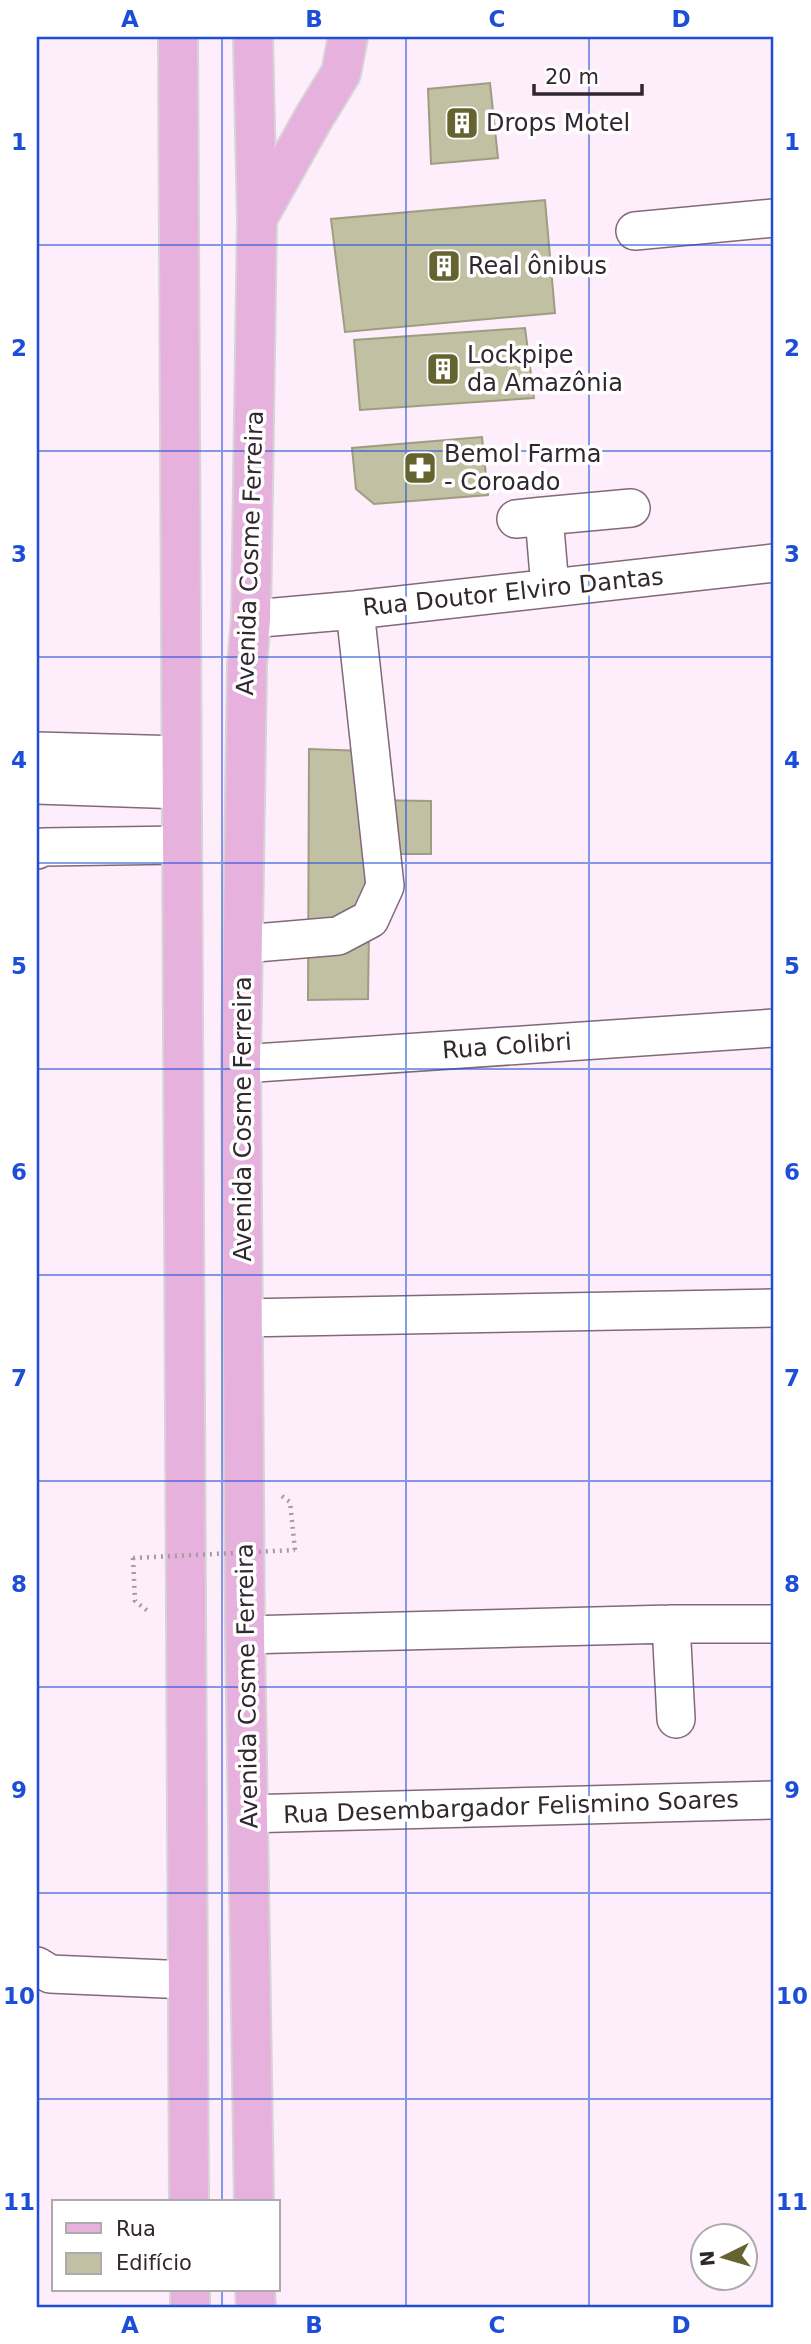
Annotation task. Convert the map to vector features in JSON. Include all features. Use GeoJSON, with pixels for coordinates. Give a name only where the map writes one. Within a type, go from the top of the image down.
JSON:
{"type":"FeatureCollection","features":[{"type":"Feature","properties":{"kind":"main road"},"geometry":{"type":"LineString","coordinates":[[178,37],[189,2200]]}},
{"type":"Feature","properties":{"kind":"main road","name":"Avenida Cosme Ferreira"},"geometry":{"type":"LineString","coordinates":[[253,37],[257,219],[240,1064],[254,2200]]}},
{"type":"Feature","properties":{"kind":"main road"},"geometry":{"type":"LineString","coordinates":[[257,219],[341,73],[348,37]]}},
{"type":"Feature","properties":{"kind":"street"},"geometry":{"type":"LineString","coordinates":[[635,231],[774,218]]}},
{"type":"Feature","properties":{"kind":"street"},"geometry":{"type":"LineString","coordinates":[[551,588],[530,517],[631,508]]}},
{"type":"Feature","properties":{"kind":"street","name":"Rua Doutor Elviro Dantas"},"geometry":{"type":"LineString","coordinates":[[251,619],[355,610],[774,563]]}},
{"type":"Feature","properties":{"kind":"street"},"geometry":{"type":"LineString","coordinates":[[243,944],[338,936],[370,919],[385,886],[355,610]]}},
{"type":"Feature","properties":{"kind":"street"},"geometry":{"type":"LineString","coordinates":[[37,751],[182,773]]}},
{"type":"Feature","properties":{"kind":"street"},"geometry":{"type":"LineString","coordinates":[[37,785],[182,773]]}},
{"type":"Feature","properties":{"kind":"street"},"geometry":{"type":"LineString","coordinates":[[37,850],[43,847],[182,845]]}},
{"type":"Feature","properties":{"kind":"street","name":"Rua Colibri"},"geometry":{"type":"LineString","coordinates":[[240,1064],[774,1028]]}},
{"type":"Feature","properties":{"kind":"street"},"geometry":{"type":"LineString","coordinates":[[244,1318],[774,1308]]}},
{"type":"Feature","properties":{"kind":"street"},"geometry":{"type":"LineString","coordinates":[[245,1635],[671,1624],[774,1624]]}},
{"type":"Feature","properties":{"kind":"street"},"geometry":{"type":"LineString","coordinates":[[671,1624],[676,1719]]}},
{"type":"Feature","properties":{"kind":"street","name":"Rua Desembargador Felismino Soares"},"geometry":{"type":"LineString","coordinates":[[248,1814],[774,1800]]}},
{"type":"Feature","properties":{"kind":"street"},"geometry":{"type":"LineString","coordinates":[[37,1966],[50,1974],[188,1980]]}},
{"type":"Feature","properties":{"kind":"path"},"geometry":{"type":"LineString","coordinates":[[133,1558],[295,1550]]}},
{"type":"Feature","properties":{"kind":"building","name":"Drops Motel"},"geometry":{"type":"Polygon","coordinates":[[[490,83],[498,158],[431,164],[428,89],[490,83]]]}},
{"type":"Feature","properties":{"kind":"building","name":"Real ônibus"},"geometry":{"type":"Polygon","coordinates":[[[545,200],[555,313],[345,332],[331,219],[545,200]]]}},
{"type":"Feature","properties":{"kind":"building","name":"Lockpipe da Amazônia"},"geometry":{"type":"Polygon","coordinates":[[[525,328],[534,398],[360,410],[354,340],[525,328]]]}},
{"type":"Feature","properties":{"kind":"building","name":"Bemol Farma - Coroado"},"geometry":{"type":"Polygon","coordinates":[[[482,437],[488,495],[374,504],[356,489],[352,448],[482,437]]]}},
{"type":"Feature","properties":{"kind":"building"},"geometry":{"type":"Polygon","coordinates":[[[309,749],[365,751],[365,800],[431,801],[431,854],[370,854],[368,999],[308,1000],[309,749]]]}},
{"type":"Feature","properties":{"kind":"place","name":"Drops Motel"},"geometry":{"type":"Point","coordinates":[462,123]}},
{"type":"Feature","properties":{"kind":"place","name":"Real ônibus"},"geometry":{"type":"Point","coordinates":[444,266]}},
{"type":"Feature","properties":{"kind":"place","name":"Lockpipe da Amazônia"},"geometry":{"type":"Point","coordinates":[443,369]}},
{"type":"Feature","properties":{"kind":"place","name":"Bemol Farma - Coroado"},"geometry":{"type":"Point","coordinates":[420,468]}}]}
